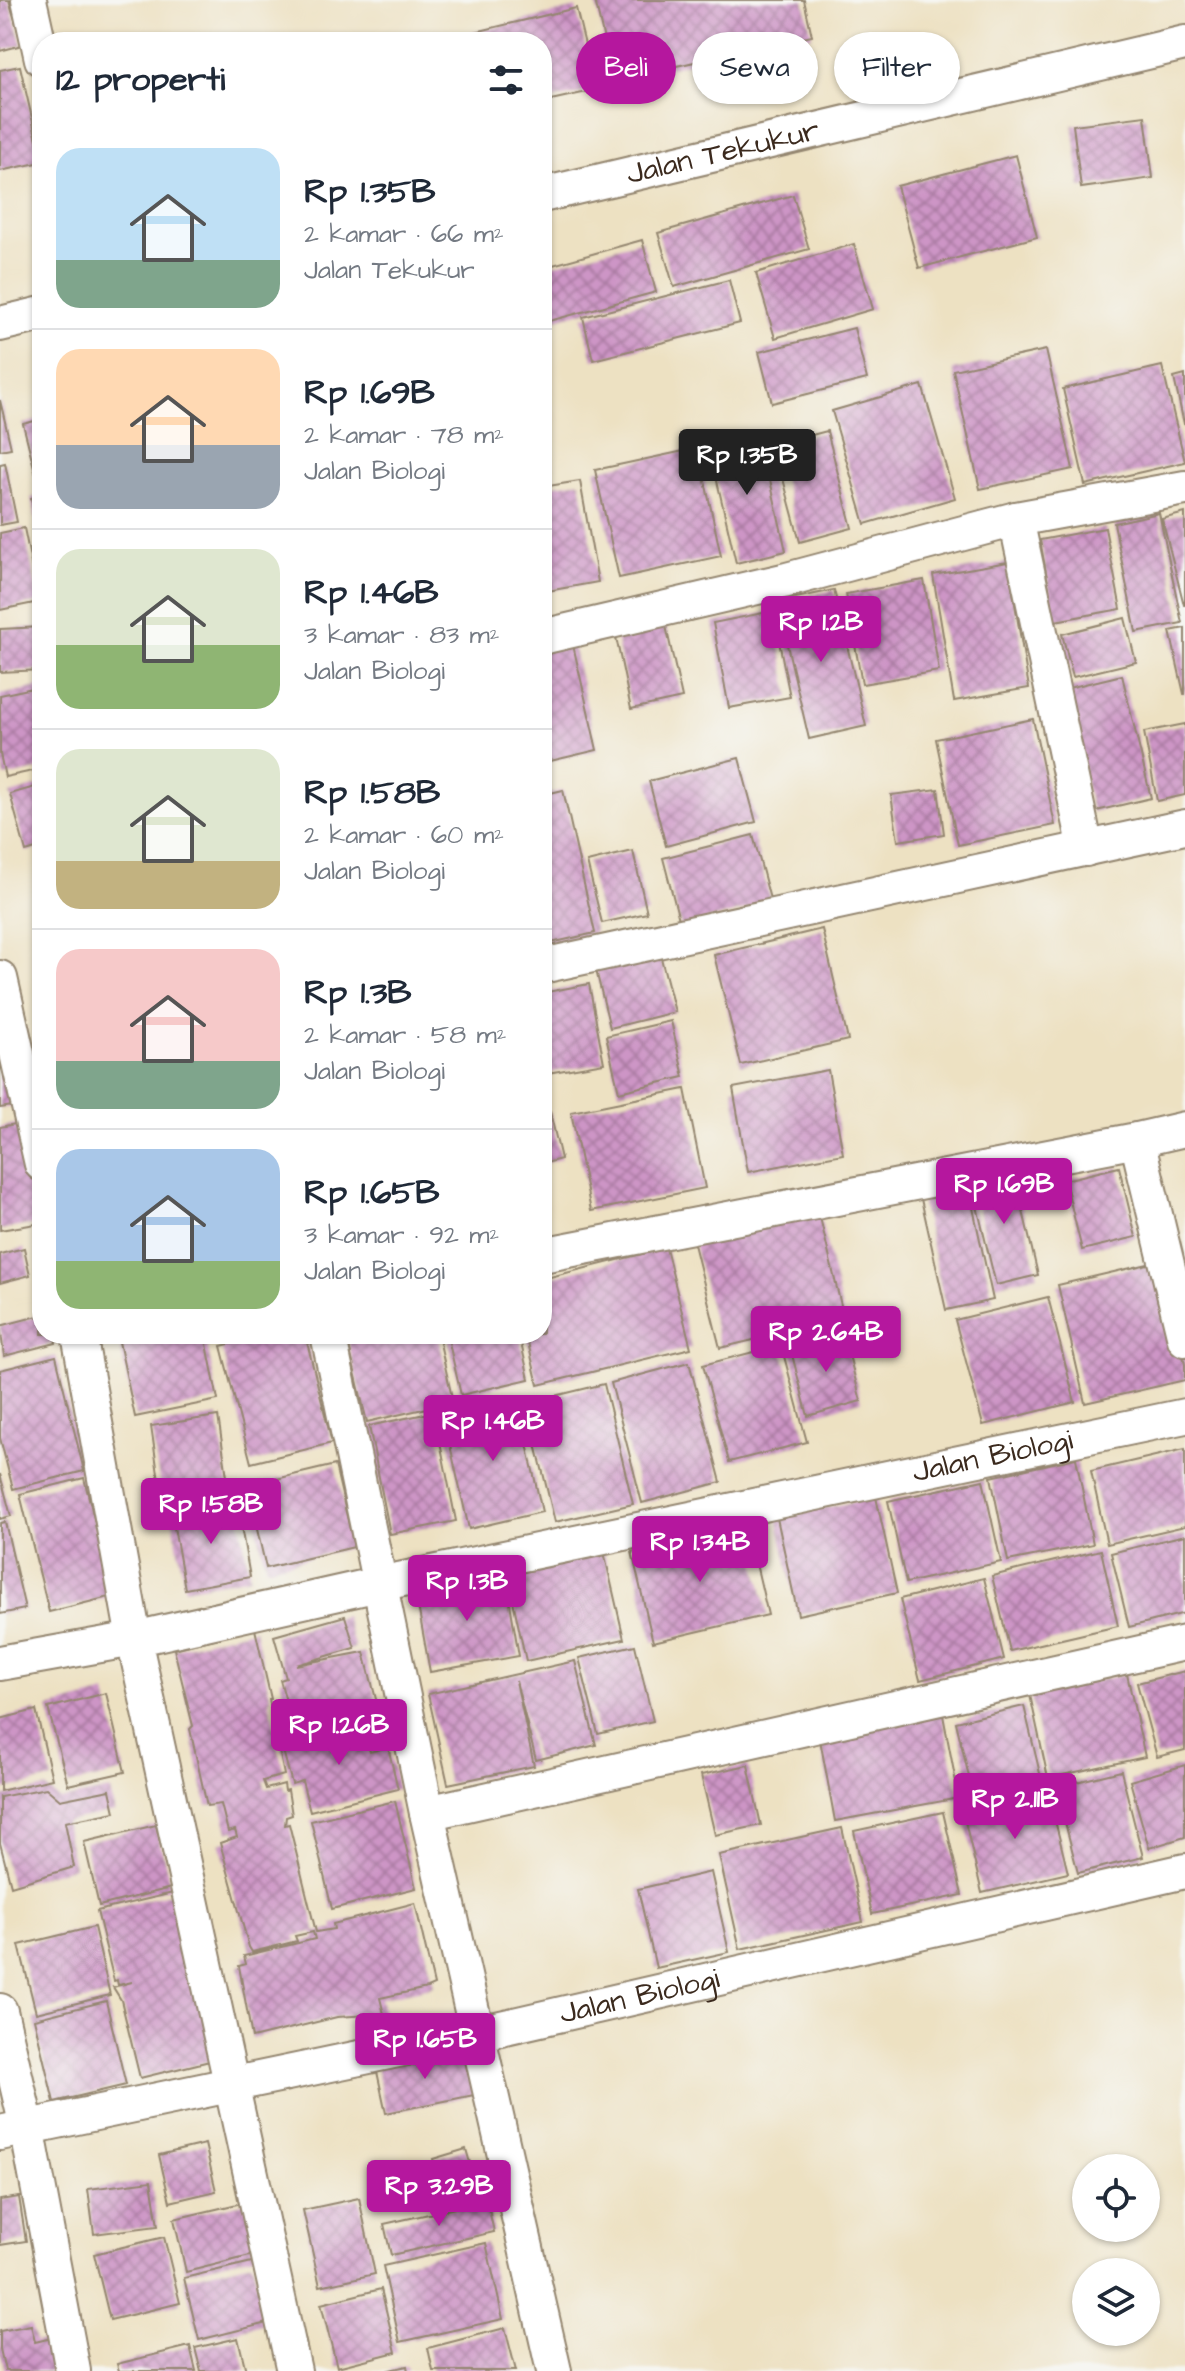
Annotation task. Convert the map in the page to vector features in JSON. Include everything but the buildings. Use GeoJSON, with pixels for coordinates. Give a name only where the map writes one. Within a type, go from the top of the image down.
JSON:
{"type":"FeatureCollection","features":[{"type":"Feature","properties":{"kind":"street"},"geometry":{"type":"LineString","coordinates":[[29,0],[36,32]]}},
{"type":"Feature","properties":{"kind":"street","name":"Jalan Tekukur"},"geometry":{"type":"LineString","coordinates":[[552,193],[1183,52]]}},
{"type":"Feature","properties":{"kind":"street"},"geometry":{"type":"LineString","coordinates":[[0,324],[32,316]]}},
{"type":"Feature","properties":{"kind":"street"},"geometry":{"type":"LineString","coordinates":[[552,635],[783,581],[1016,519],[1185,488]]}},
{"type":"Feature","properties":{"kind":"street"},"geometry":{"type":"LineString","coordinates":[[1016,519],[1086,849]]}},
{"type":"Feature","properties":{"kind":"street"},"geometry":{"type":"LineString","coordinates":[[552,964],[1185,827]]}},
{"type":"Feature","properties":{"kind":"street"},"geometry":{"type":"LineString","coordinates":[[0,978],[32,1120]]}},
{"type":"Feature","properties":{"kind":"street"},"geometry":{"type":"LineString","coordinates":[[552,1253],[1185,1129]]}},
{"type":"Feature","properties":{"kind":"street"},"geometry":{"type":"LineString","coordinates":[[1137,1140],[1185,1339]]}},
{"type":"Feature","properties":{"kind":"street"},"geometry":{"type":"LineString","coordinates":[[81,1344],[134,1639],[294,2371]]}},
{"type":"Feature","properties":{"kind":"street"},"geometry":{"type":"LineString","coordinates":[[330,1344],[427,1813],[554,2371]]}},
{"type":"Feature","properties":{"kind":"street","name":"Jalan Biologi"},"geometry":{"type":"LineString","coordinates":[[0,1663],[134,1639],[379,1584],[1185,1416]]}},
{"type":"Feature","properties":{"kind":"street"},"geometry":{"type":"LineString","coordinates":[[427,1813],[1185,1643]]}},
{"type":"Feature","properties":{"kind":"street","name":"Jalan Biologi"},"geometry":{"type":"LineString","coordinates":[[14,2130],[479,2033],[1185,1871]]}},
{"type":"Feature","properties":{"kind":"street"},"geometry":{"type":"LineString","coordinates":[[0,2011],[14,2130],[73,2371]]}}]}
